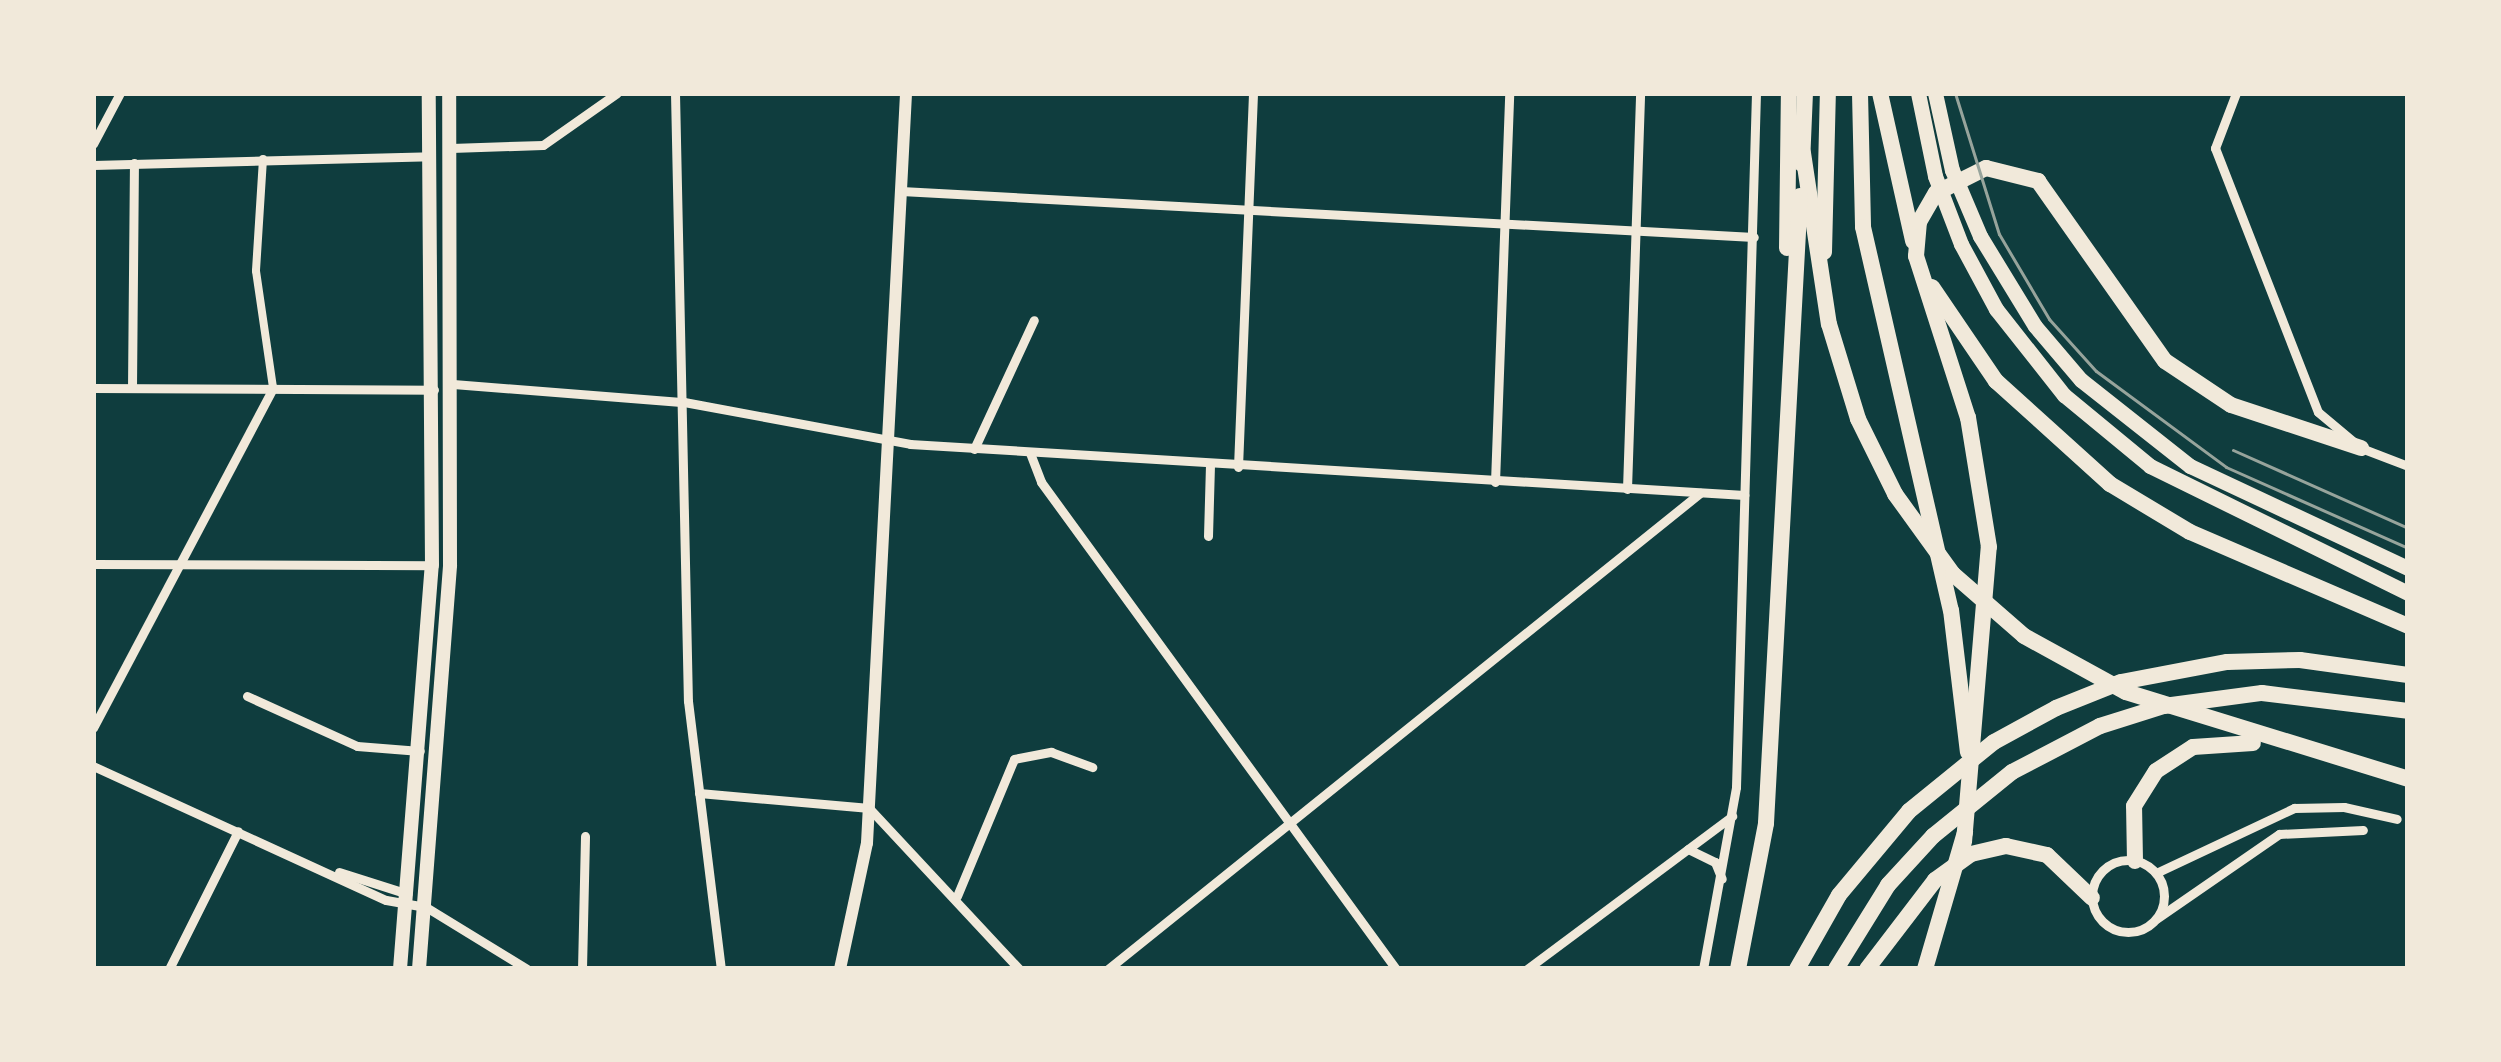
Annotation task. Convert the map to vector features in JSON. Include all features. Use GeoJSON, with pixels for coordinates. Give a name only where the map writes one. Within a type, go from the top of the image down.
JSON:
{"type":"FeatureCollection","features":[{"type":"Feature","properties":{"kind":"highway"},"geometry":{"type":"LineString","coordinates":[[1789,93],[1790,293]]}},
{"type":"Feature","properties":{"kind":"highway"},"geometry":{"type":"LineString","coordinates":[[1738,969],[1766,823],[1790,293],[1805,93]]}},
{"type":"Feature","properties":{"kind":"highway"},"geometry":{"type":"LineString","coordinates":[[1823,277],[1828,93]]}},
{"type":"Feature","properties":{"kind":"highway"},"geometry":{"type":"LineString","coordinates":[[1860,93],[1863,227],[1901,381],[1961,675],[1964,842]]}},
{"type":"Feature","properties":{"kind":"highway"},"geometry":{"type":"LineString","coordinates":[[1880,93],[1892,176],[1920,262],[1958,331],[2029,417],[2162,517],[2408,626]]}},
{"type":"Feature","properties":{"kind":"highway"},"geometry":{"type":"LineString","coordinates":[[1803,153],[1823,277],[1858,418],[1909,516],[1994,612],[2101,679],[2249,735],[2408,779]]}},
{"type":"Feature","properties":{"kind":"highway"},"geometry":{"type":"LineString","coordinates":[[1925,969],[1947,910],[1964,842],[1988,617],[1987,520],[1968,418],[1918,268],[1919,222],[1954,179],[1986,168],[2018,172],[2054,196],[2098,277],[2151,348],[2206,391],[2361,448]]}},
{"type":"Feature","properties":{"kind":"highway"},"geometry":{"type":"LineString","coordinates":[[1797,969],[1850,880],[1910,811],[1994,742],[2056,708],[2121,682],[2227,662],[2300,660],[2408,675]]}},
{"type":"Feature","properties":{"kind":"highway"},"geometry":{"type":"LineString","coordinates":[[1836,969],[1878,899],[1933,836],[2012,772],[2100,726],[2164,706],[2262,693],[2408,710]]}},
{"type":"Feature","properties":{"kind":"highway"},"geometry":{"type":"LineString","coordinates":[[2135,861],[2134,806],[2171,758],[2226,742],[2284,744]]}},
{"type":"Feature","properties":{"kind":"highway"},"geometry":{"type":"LineString","coordinates":[[1868,969],[1935,880],[1971,854],[2006,846],[2047,855],[2092,898]]}},
{"type":"Feature","properties":{"kind":"main road"},"geometry":{"type":"LineString","coordinates":[[400,969],[432,565],[430,93]]}},
{"type":"Feature","properties":{"kind":"main road"},"geometry":{"type":"LineString","coordinates":[[419,969],[450,565],[449,93]]}},
{"type":"Feature","properties":{"kind":"main road"},"geometry":{"type":"LineString","coordinates":[[1918,93],[1935,176],[1961,244],[2017,339],[2064,395],[2150,466],[2408,592]]}},
{"type":"Feature","properties":{"kind":"main road"},"geometry":{"type":"LineString","coordinates":[[1935,93],[1952,170],[1980,236],[2025,312],[2081,380],[2190,466],[2408,568]]}},
{"type":"Feature","properties":{"kind":"street"},"geometry":{"type":"LineString","coordinates":[[93,144],[121,93]]}},
{"type":"Feature","properties":{"kind":"street"},"geometry":{"type":"LineString","coordinates":[[451,148],[543,145],[617,93]]}},
{"type":"Feature","properties":{"kind":"street"},"geometry":{"type":"LineString","coordinates":[[675,93],[688,701],[721,969]]}},
{"type":"Feature","properties":{"kind":"street"},"geometry":{"type":"LineString","coordinates":[[840,969],[869,808],[906,93]]}},
{"type":"Feature","properties":{"kind":"street"},"geometry":{"type":"LineString","coordinates":[[1238,467],[1253,93]]}},
{"type":"Feature","properties":{"kind":"street"},"geometry":{"type":"LineString","coordinates":[[1495,482],[1509,93]]}},
{"type":"Feature","properties":{"kind":"street"},"geometry":{"type":"LineString","coordinates":[[1627,489],[1640,93]]}},
{"type":"Feature","properties":{"kind":"street"},"geometry":{"type":"LineString","coordinates":[[1703,969],[1732,816],[1756,93]]}},
{"type":"Feature","properties":{"kind":"street"},"geometry":{"type":"LineString","coordinates":[[2236,93],[2215,148],[2318,412],[2361,448],[2408,466]]}},
{"type":"Feature","properties":{"kind":"street"},"geometry":{"type":"LineString","coordinates":[[93,165],[431,156]]}},
{"type":"Feature","properties":{"kind":"street"},"geometry":{"type":"LineString","coordinates":[[93,728],[273,388],[256,272],[263,159]]}},
{"type":"Feature","properties":{"kind":"street"},"geometry":{"type":"LineString","coordinates":[[132,388],[134,163]]}},
{"type":"Feature","properties":{"kind":"street"},"geometry":{"type":"LineString","coordinates":[[901,191],[1754,237]]}},
{"type":"Feature","properties":{"kind":"street"},"geometry":{"type":"LineString","coordinates":[[974,449],[1034,320]]}},
{"type":"Feature","properties":{"kind":"street"},"geometry":{"type":"LineString","coordinates":[[453,384],[684,402],[888,441],[974,449],[1744,495]]}},
{"type":"Feature","properties":{"kind":"street"},"geometry":{"type":"LineString","coordinates":[[93,388],[434,390]]}},
{"type":"Feature","properties":{"kind":"street"},"geometry":{"type":"LineString","coordinates":[[1030,453],[1041,482],[1396,969]]}},
{"type":"Feature","properties":{"kind":"street"},"geometry":{"type":"LineString","coordinates":[[1208,536],[1210,465]]}},
{"type":"Feature","properties":{"kind":"street"},"geometry":{"type":"LineString","coordinates":[[1108,969],[1700,493]]}},
{"type":"Feature","properties":{"kind":"street"},"geometry":{"type":"LineString","coordinates":[[93,564],[432,565]]}},
{"type":"Feature","properties":{"kind":"street"},"geometry":{"type":"LineString","coordinates":[[247,696],[357,746],[420,751]]}},
{"type":"Feature","properties":{"kind":"street"},"geometry":{"type":"LineString","coordinates":[[956,896],[1014,759],[1051,752],[1092,766]]}},
{"type":"Feature","properties":{"kind":"street"},"geometry":{"type":"LineString","coordinates":[[93,766],[425,907],[527,969]]}},
{"type":"Feature","properties":{"kind":"street"},"geometry":{"type":"LineString","coordinates":[[699,793],[869,808],[956,896],[1018,969]]}},
{"type":"Feature","properties":{"kind":"street"},"geometry":{"type":"LineString","coordinates":[[2156,874],[2294,808],[2344,807],[2397,819]]}},
{"type":"Feature","properties":{"kind":"street"},"geometry":{"type":"LineString","coordinates":[[1527,969],[1732,816]]}},
{"type":"Feature","properties":{"kind":"street"},"geometry":{"type":"LineString","coordinates":[[2156,920],[2164,902],[2156,874],[2135,861],[2105,869],[2092,898],[2111,928],[2135,932],[2156,920],[2279,834],[2363,830]]}},
{"type":"Feature","properties":{"kind":"street"},"geometry":{"type":"LineString","coordinates":[[169,969],[238,831]]}},
{"type":"Feature","properties":{"kind":"street"},"geometry":{"type":"LineString","coordinates":[[581,969],[585,836]]}},
{"type":"Feature","properties":{"kind":"street"},"geometry":{"type":"LineString","coordinates":[[1688,849],[1715,862],[1722,880]]}},
{"type":"Feature","properties":{"kind":"street"},"geometry":{"type":"LineString","coordinates":[[334,872],[378,878],[407,899]]}},
{"type":"Feature","properties":{"kind":"tram line"},"geometry":{"type":"LineString","coordinates":[[1955,93],[1999,234],[2049,319],[2096,371],[2226,467],[2408,548]]}},
{"type":"Feature","properties":{"kind":"tram line"},"geometry":{"type":"LineString","coordinates":[[2233,450],[2408,528]]}}]}
